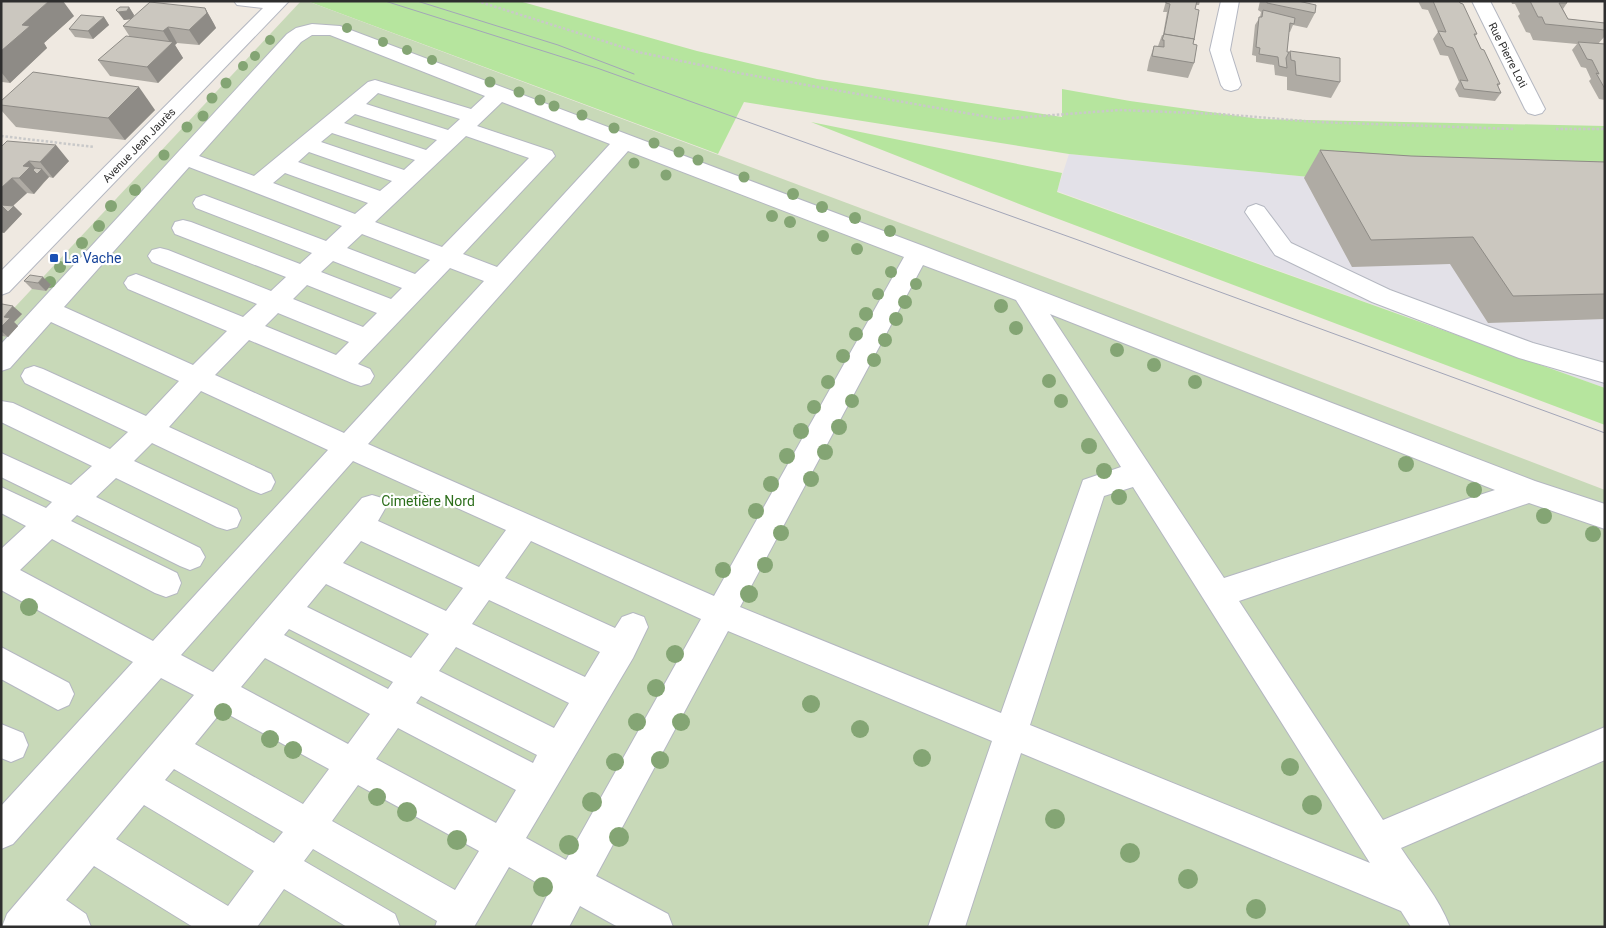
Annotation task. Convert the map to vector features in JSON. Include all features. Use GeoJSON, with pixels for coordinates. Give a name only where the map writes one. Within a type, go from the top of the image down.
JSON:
{"type":"FeatureCollection","features":[{"type":"Feature","properties":{"kind":"street"},"geometry":{"type":"LineString","coordinates":[[243,1],[278,2]]}},
{"type":"Feature","properties":{"kind":"street"},"geometry":{"type":"LineString","coordinates":[[1230,1],[1220,50],[1231,85]]}},
{"type":"Feature","properties":{"kind":"street","name":"Rue Pierre Loti"},"geometry":{"type":"LineString","coordinates":[[1481,1],[1535,109]]}},
{"type":"Feature","properties":{"kind":"street","name":"Avenue Jean Jaurès"},"geometry":{"type":"LineString","coordinates":[[1,286],[278,2]]}},
{"type":"Feature","properties":{"kind":"street"},"geometry":{"type":"LineString","coordinates":[[1,361],[300,32],[311,29],[333,30],[918,253],[1528,491],[1605,518]]}},
{"type":"Feature","properties":{"kind":"street"},"geometry":{"type":"LineString","coordinates":[[136,283],[350,371],[368,338],[544,156],[463,128],[375,86],[256,186]]}},
{"type":"Feature","properties":{"kind":"street"},"geometry":{"type":"LineString","coordinates":[[1,568],[172,408],[213,359],[500,94]]}},
{"type":"Feature","properties":{"kind":"street"},"geometry":{"type":"LineString","coordinates":[[352,106],[463,128]]}},
{"type":"Feature","properties":{"kind":"street"},"geometry":{"type":"LineString","coordinates":[[329,125],[430,158]]}},
{"type":"Feature","properties":{"kind":"street"},"geometry":{"type":"LineString","coordinates":[[1,832],[624,142]]}},
{"type":"Feature","properties":{"kind":"street"},"geometry":{"type":"LineString","coordinates":[[306,144],[408,179]]}},
{"type":"Feature","properties":{"kind":"street"},"geometry":{"type":"LineString","coordinates":[[185,158],[500,278]]}},
{"type":"Feature","properties":{"kind":"street"},"geometry":{"type":"LineString","coordinates":[[282,164],[385,201]]}},
{"type":"Feature","properties":{"kind":"street"},"geometry":{"type":"LineString","coordinates":[[204,203],[419,285]]}},
{"type":"Feature","properties":{"kind":"street"},"geometry":{"type":"LineString","coordinates":[[1256,212],[1283,249],[1381,296],[1528,351],[1605,373]]}},
{"type":"Feature","properties":{"kind":"street"},"geometry":{"type":"LineString","coordinates":[[183,228],[395,310]]}},
{"type":"Feature","properties":{"kind":"street"},"geometry":{"type":"LineString","coordinates":[[549,927],[918,253]]}},
{"type":"Feature","properties":{"kind":"street"},"geometry":{"type":"LineString","coordinates":[[160,256],[368,338]]}},
{"type":"Feature","properties":{"kind":"street"},"geometry":{"type":"LineString","coordinates":[[1024,294],[1378,840],[1432,927]]}},
{"type":"Feature","properties":{"kind":"street"},"geometry":{"type":"LineString","coordinates":[[48,310],[348,447],[720,613],[1415,900]]}},
{"type":"Feature","properties":{"kind":"street"},"geometry":{"type":"LineString","coordinates":[[34,376],[261,482]]}},
{"type":"Feature","properties":{"kind":"street"},"geometry":{"type":"LineString","coordinates":[[4,411],[227,518]]}},
{"type":"Feature","properties":{"kind":"street"},"geometry":{"type":"LineString","coordinates":[[1,464],[190,557]]}},
{"type":"Feature","properties":{"kind":"street"},"geometry":{"type":"LineString","coordinates":[[946,927],[1093,488],[1141,473]]}},
{"type":"Feature","properties":{"kind":"street"},"geometry":{"type":"LineString","coordinates":[[1218,594],[1528,491]]}},
{"type":"Feature","properties":{"kind":"street"},"geometry":{"type":"LineString","coordinates":[[1,499],[166,583]]}},
{"type":"Feature","properties":{"kind":"street"},"geometry":{"type":"LineString","coordinates":[[73,927],[30,916],[90,843],[260,640],[365,516],[484,583],[628,637],[457,920],[307,827],[170,748]]}},
{"type":"Feature","properties":{"kind":"street"},"geometry":{"type":"LineString","coordinates":[[235,927],[526,525]]}},
{"type":"Feature","properties":{"kind":"street"},"geometry":{"type":"LineString","coordinates":[[322,566],[592,697]]}},
{"type":"Feature","properties":{"kind":"street"},"geometry":{"type":"LineString","coordinates":[[1,574],[655,927]]}},
{"type":"Feature","properties":{"kind":"street"},"geometry":{"type":"LineString","coordinates":[[285,612],[560,750]]}},
{"type":"Feature","properties":{"kind":"street"},"geometry":{"type":"LineString","coordinates":[[260,640],[539,784]]}},
{"type":"Feature","properties":{"kind":"street"},"geometry":{"type":"LineString","coordinates":[[1,662],[58,694]]}},
{"type":"Feature","properties":{"kind":"street"},"geometry":{"type":"LineString","coordinates":[[1378,840],[1605,743]]}},
{"type":"Feature","properties":{"kind":"street"},"geometry":{"type":"LineString","coordinates":[[140,784],[382,927]]}},
{"type":"Feature","properties":{"kind":"street"},"geometry":{"type":"LineString","coordinates":[[90,843],[228,927]]}},
{"type":"Feature","properties":{"kind":"path"},"geometry":{"type":"LineString","coordinates":[[477,1],[638,52],[744,74],[1000,119],[1120,110],[1220,114],[1316,122],[1517,129]]}},
{"type":"Feature","properties":{"kind":"path"},"geometry":{"type":"LineString","coordinates":[[1556,129],[1605,129]]}},
{"type":"Feature","properties":{"kind":"path"},"geometry":{"type":"LineString","coordinates":[[1,136],[132,151]]}},
{"type":"Feature","properties":{"kind":"shaded area"},"geometry":{"type":"Polygon","coordinates":[[[1069,154],[1352,181],[1605,189],[1605,388],[1057,191],[1069,154]]]}},
{"type":"Feature","properties":{"kind":"green space","name":"Cimetière Nord"},"geometry":{"type":"Polygon","coordinates":[[[301,1],[307,1],[1133,310],[1605,490],[1605,927],[1,927],[1,322],[301,1]]]}},
{"type":"Feature","properties":{"kind":"green space"},"geometry":{"type":"Polygon","coordinates":[[[307,1],[519,1],[697,51],[817,79],[1062,117],[1062,89],[1130,101],[1260,119],[1605,126],[1605,189],[1352,181],[1069,154],[744,102],[718,154],[307,1]]]}},
{"type":"Feature","properties":{"kind":"green space"},"geometry":{"type":"Polygon","coordinates":[[[811,122],[1062,173],[1057,192],[1605,388],[1605,425],[1032,209],[811,122]]]}},
{"type":"Feature","properties":{"kind":"building"},"geometry":{"type":"Polygon","coordinates":[[[1,1],[49,1],[22,25],[30,26],[1,51],[1,1]]]}},
{"type":"Feature","properties":{"kind":"building"},"geometry":{"type":"Polygon","coordinates":[[[1166,1],[1197,1],[1195,9],[1199,10],[1194,40],[1164,34],[1170,4],[1166,3],[1166,1]]]}},
{"type":"Feature","properties":{"kind":"building"},"geometry":{"type":"Polygon","coordinates":[[[1267,1],[1298,1],[1316,5],[1315,13],[1267,3],[1267,1]]]}},
{"type":"Feature","properties":{"kind":"building"},"geometry":{"type":"Polygon","coordinates":[[[1433,1],[1459,1],[1463,4],[1477,34],[1474,34],[1500,84],[1497,84],[1501,93],[1464,89],[1460,80],[1468,81],[1453,48],[1446,46],[1438,31],[1446,32],[1433,1]]]}},
{"type":"Feature","properties":{"kind":"building"},"geometry":{"type":"Polygon","coordinates":[[[1530,1],[1566,1],[1567,3],[1559,3],[1568,19],[1605,23],[1605,30],[1545,24],[1542,17],[1538,17],[1530,1]]]}},
{"type":"Feature","properties":{"kind":"building"},"geometry":{"type":"Polygon","coordinates":[[[150,2],[205,8],[207,13],[189,30],[168,27],[163,31],[123,26],[150,2]]]}},
{"type":"Feature","properties":{"kind":"building"},"geometry":{"type":"Polygon","coordinates":[[[120,7],[129,7],[127,11],[118,12],[116,10],[120,7]]]}},
{"type":"Feature","properties":{"kind":"building"},"geometry":{"type":"Polygon","coordinates":[[[1263,10],[1295,18],[1294,24],[1290,23],[1287,52],[1289,52],[1286,58],[1287,68],[1279,66],[1278,57],[1259,54],[1260,48],[1256,47],[1259,17],[1262,17],[1263,10]]]}},
{"type":"Feature","properties":{"kind":"building"},"geometry":{"type":"Polygon","coordinates":[[[81,15],[104,17],[88,31],[69,29],[81,15]]]}},
{"type":"Feature","properties":{"kind":"building"},"geometry":{"type":"Polygon","coordinates":[[[1164,34],[1194,39],[1193,44],[1197,45],[1194,63],[1152,56],[1154,46],[1164,47],[1164,40],[1162,40],[1164,34]]]}},
{"type":"Feature","properties":{"kind":"building"},"geometry":{"type":"Polygon","coordinates":[[[126,36],[173,42],[147,67],[98,60],[126,36]]]}},
{"type":"Feature","properties":{"kind":"building"},"geometry":{"type":"Polygon","coordinates":[[[1578,42],[1605,44],[1605,89],[1596,73],[1599,74],[1592,60],[1587,59],[1578,42]]]}},
{"type":"Feature","properties":{"kind":"building"},"geometry":{"type":"Polygon","coordinates":[[[1290,51],[1340,58],[1340,82],[1296,75],[1295,61],[1291,60],[1290,51]]]}},
{"type":"Feature","properties":{"kind":"building"},"geometry":{"type":"Polygon","coordinates":[[[33,72],[139,87],[108,118],[1,105],[1,101],[33,72]]]}},
{"type":"Feature","properties":{"kind":"building"},"geometry":{"type":"Polygon","coordinates":[[[7,141],[56,145],[40,162],[29,161],[23,166],[30,167],[19,178],[12,178],[1,188],[1,147],[7,141]]]}},
{"type":"Feature","properties":{"kind":"building"},"geometry":{"type":"Polygon","coordinates":[[[1320,150],[1411,156],[1605,162],[1605,294],[1513,296],[1473,237],[1371,240],[1320,150]]]}},
{"type":"Feature","properties":{"kind":"building"},"geometry":{"type":"Polygon","coordinates":[[[35,168],[42,169],[37,174],[33,170],[35,168]]]}},
{"type":"Feature","properties":{"kind":"building"},"geometry":{"type":"Polygon","coordinates":[[[1,205],[14,206],[8,212],[1,205]]]}},
{"type":"Feature","properties":{"kind":"building"},"geometry":{"type":"Polygon","coordinates":[[[30,275],[43,277],[38,283],[24,281],[30,275]]]}},
{"type":"Feature","properties":{"kind":"building"},"geometry":{"type":"Polygon","coordinates":[[[1,305],[13,306],[4,317],[10,318],[1,327],[1,305]]]}},
{"type":"Feature","properties":{"kind":"tram line"},"geometry":{"type":"LineString","coordinates":[[385,1],[597,68],[1078,240],[1605,433]]}},
{"type":"Feature","properties":{"kind":"tram line"},"geometry":{"type":"LineString","coordinates":[[417,1],[558,45],[634,74]]}},
{"type":"Feature","properties":{"kind":"place","name":"La Vache"},"geometry":{"type":"Point","coordinates":[54,258]}}]}
